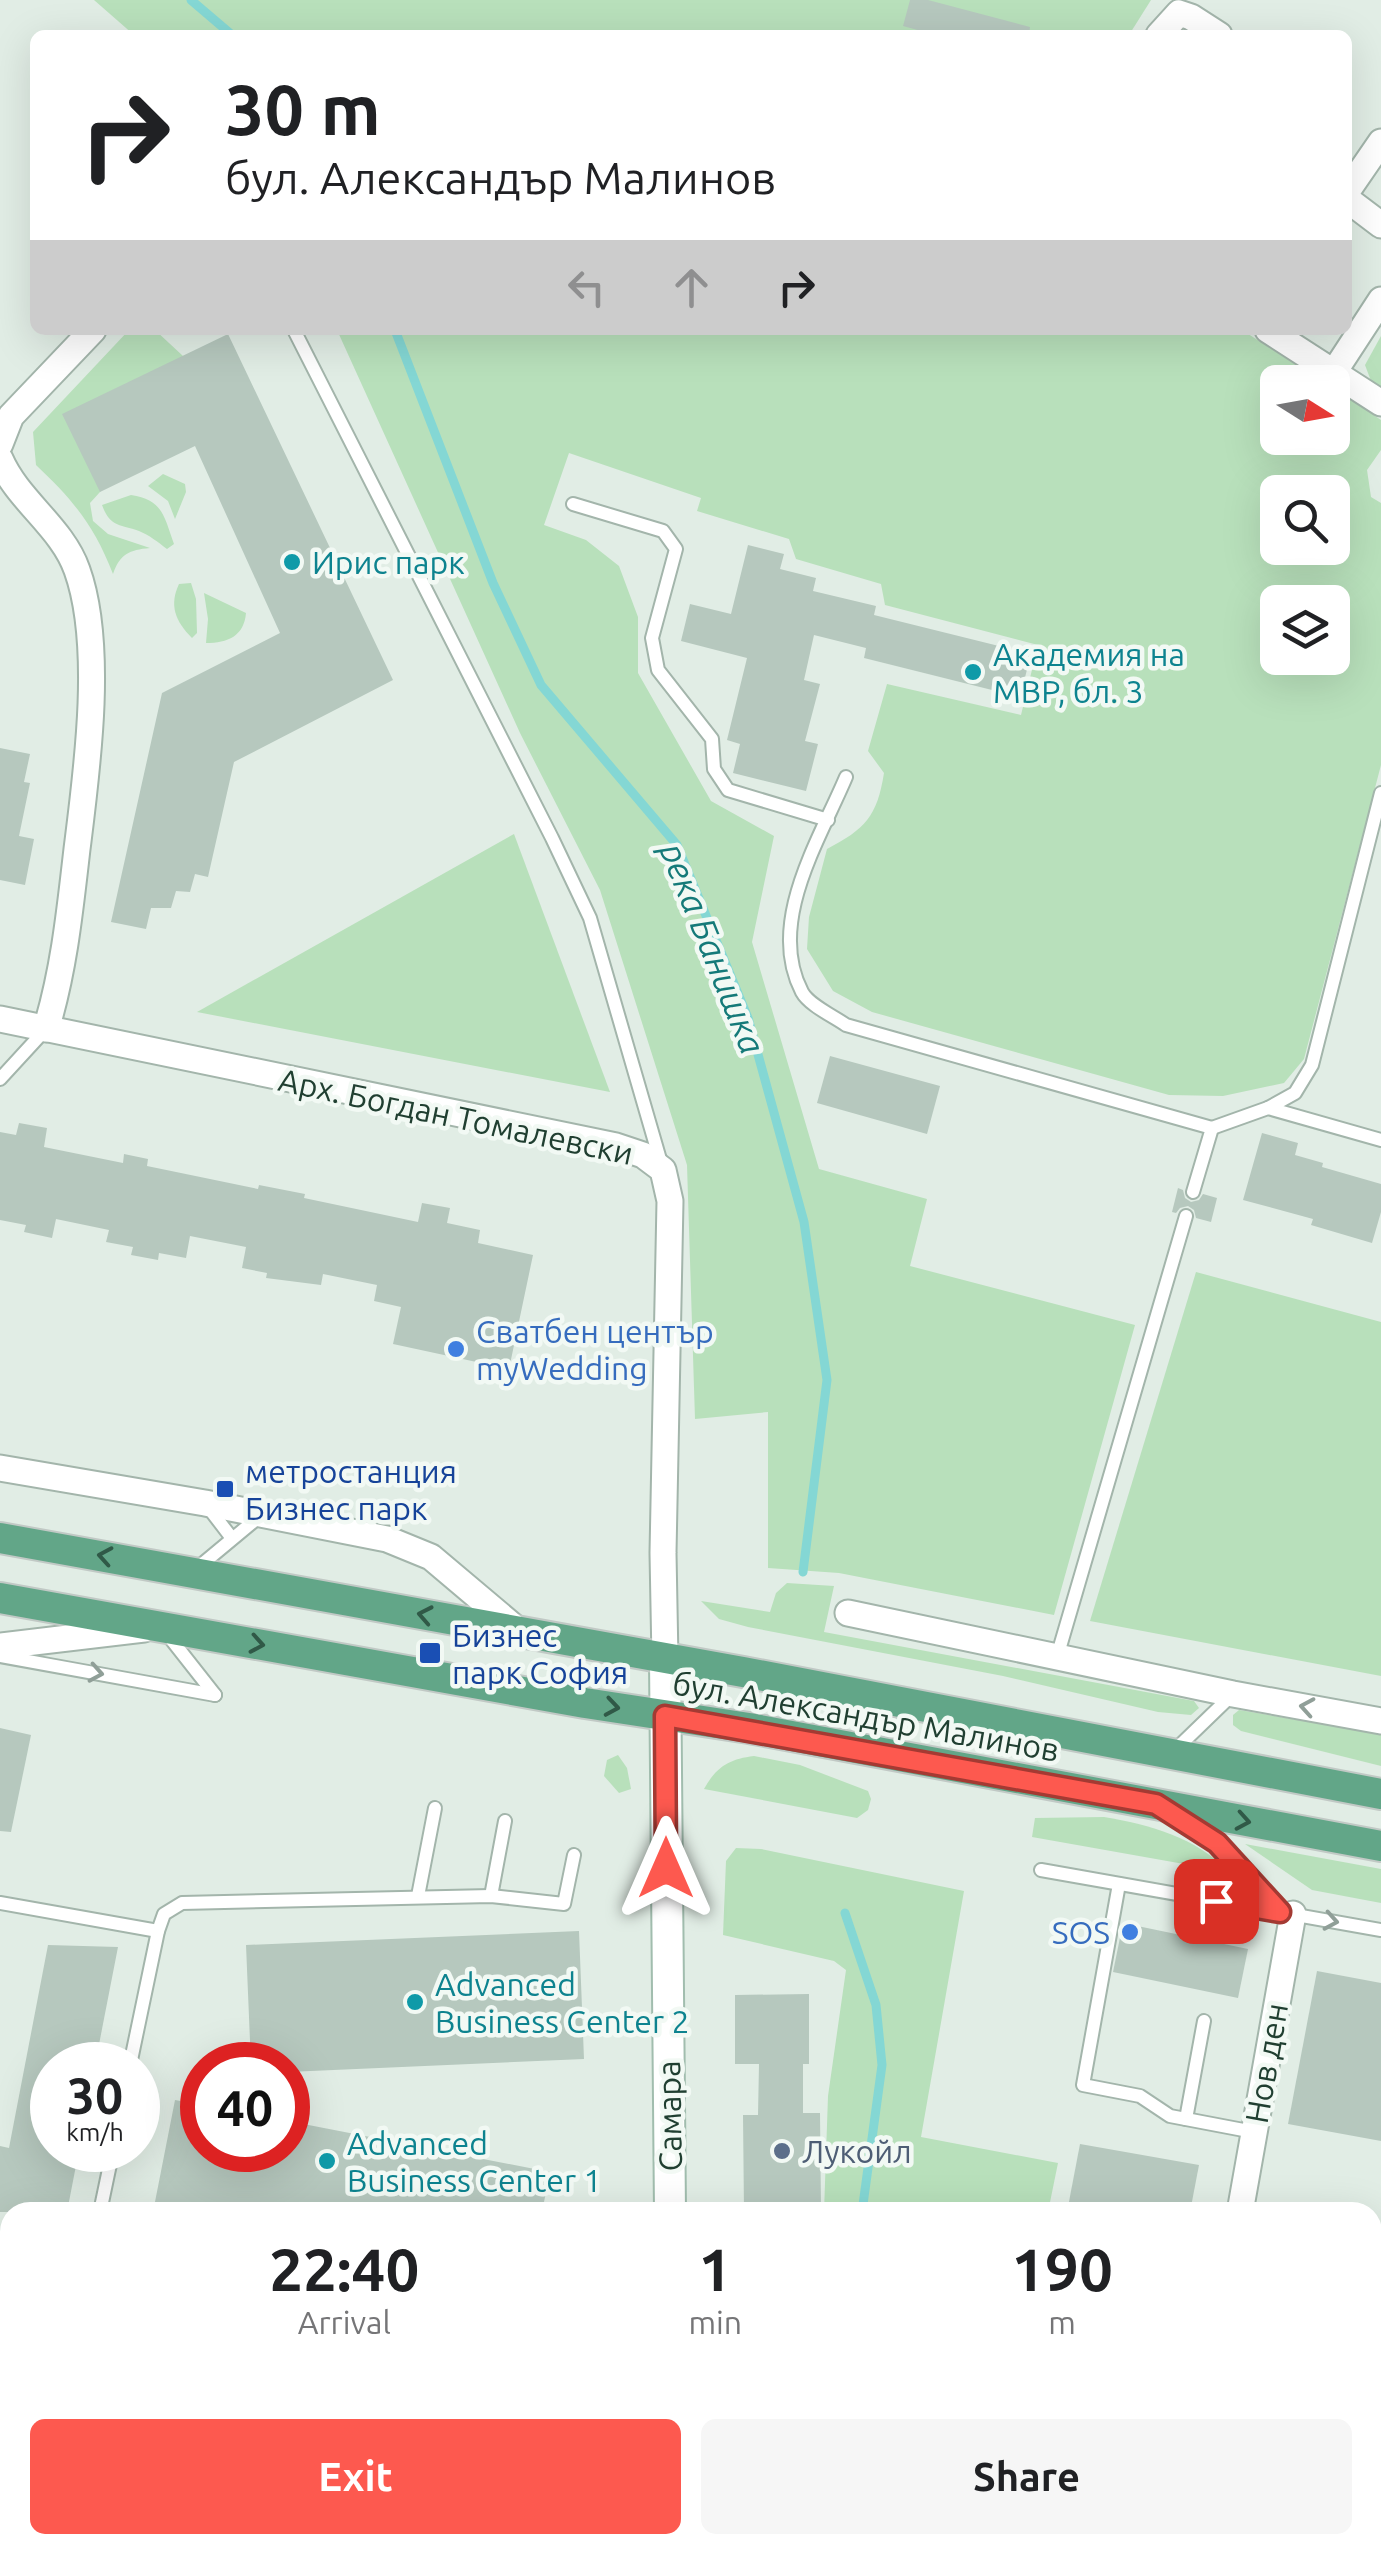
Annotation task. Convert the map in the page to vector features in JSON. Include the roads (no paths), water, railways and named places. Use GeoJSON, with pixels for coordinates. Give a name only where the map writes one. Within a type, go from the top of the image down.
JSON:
{"type":"FeatureCollection","features":[{"type":"Feature","properties":{"kind":"main road","name":"бул. Александър Малинов"},"geometry":{"type":"LineString","coordinates":[[0,1538],[743,1672],[1381,1794]]}},
{"type":"Feature","properties":{"kind":"main road","name":"бул. Александър Малинов"},"geometry":{"type":"LineString","coordinates":[[0,1598],[1381,1846]]}},
{"type":"Feature","properties":{"kind":"street"},"geometry":{"type":"LineString","coordinates":[[1163,30],[1180,13],[1211,30]]}},
{"type":"Feature","properties":{"kind":"street"},"geometry":{"type":"LineString","coordinates":[[1352,184],[1381,142]]}},
{"type":"Feature","properties":{"kind":"street"},"geometry":{"type":"LineString","coordinates":[[1352,203],[1381,224]]}},
{"type":"Feature","properties":{"kind":"street"},"geometry":{"type":"LineString","coordinates":[[1339,365],[1381,300]]}},
{"type":"Feature","properties":{"kind":"street"},"geometry":{"type":"LineString","coordinates":[[0,444],[11,416],[88,335]]}},
{"type":"Feature","properties":{"kind":"street"},"geometry":{"type":"LineString","coordinates":[[1276,335],[1323,365]]}},
{"type":"Feature","properties":{"kind":"street"},"geometry":{"type":"LineString","coordinates":[[1350,382],[1381,402]]}},
{"type":"Feature","properties":{"kind":"street"},"geometry":{"type":"LineString","coordinates":[[0,459],[10,482],[47,523],[76,568],[90,620],[89,751],[61,978],[46,1028]]}},
{"type":"Feature","properties":{"kind":"street","name":"Арх. Богдан Томалевски"},"geometry":{"type":"LineString","coordinates":[[0,1019],[616,1146],[643,1155],[663,1170],[670,1202],[663,1553],[665,1660]]}},
{"type":"Feature","properties":{"kind":"street","name":"бул. Александър Малинов"},"geometry":{"type":"LineString","coordinates":[[0,1468],[386,1539],[431,1557],[521,1633]]}},
{"type":"Feature","properties":{"kind":"street"},"geometry":{"type":"LineString","coordinates":[[848,1613],[1233,1694],[1381,1720]]}},
{"type":"Feature","properties":{"kind":"street","name":"бул. Александър Малинов"},"geometry":{"type":"LineString","coordinates":[[0,1646],[162,1627]]}},
{"type":"Feature","properties":{"kind":"street","name":"Самара"},"geometry":{"type":"LineString","coordinates":[[665,1660],[670,2202]]}},
{"type":"Feature","properties":{"kind":"street","name":"Нов ден"},"geometry":{"type":"LineString","coordinates":[[1242,2202],[1286,1913]]}},
{"type":"Feature","properties":{"kind":"lane"},"geometry":{"type":"LineString","coordinates":[[297,335],[590,918],[663,1170]]}},
{"type":"Feature","properties":{"kind":"lane"},"geometry":{"type":"LineString","coordinates":[[573,504],[663,531],[676,549],[652,638],[658,670],[712,739],[714,769],[728,790],[828,820]]}},
{"type":"Feature","properties":{"kind":"lane"},"geometry":{"type":"LineString","coordinates":[[846,777],[795,898],[788,946],[803,995],[846,1024],[1212,1128],[1268,1108],[1295,1093],[1312,1065],[1381,794]]}},
{"type":"Feature","properties":{"kind":"lane"},"geometry":{"type":"LineString","coordinates":[[0,1079],[46,1028]]}},
{"type":"Feature","properties":{"kind":"lane"},"geometry":{"type":"LineString","coordinates":[[1268,1108],[1381,1140]]}},
{"type":"Feature","properties":{"kind":"lane"},"geometry":{"type":"LineString","coordinates":[[1193,1192],[1212,1128]]}},
{"type":"Feature","properties":{"kind":"lane"},"geometry":{"type":"LineString","coordinates":[[1056,1657],[1186,1216]]}},
{"type":"Feature","properties":{"kind":"lane"},"geometry":{"type":"LineString","coordinates":[[205,1503],[231,1537]]}},
{"type":"Feature","properties":{"kind":"lane"},"geometry":{"type":"LineString","coordinates":[[193,1572],[262,1514]]}},
{"type":"Feature","properties":{"kind":"lane"},"geometry":{"type":"LineString","coordinates":[[0,1656],[215,1695],[162,1627]]}},
{"type":"Feature","properties":{"kind":"lane"},"geometry":{"type":"LineString","coordinates":[[1170,1756],[1233,1694]]}},
{"type":"Feature","properties":{"kind":"lane"},"geometry":{"type":"LineString","coordinates":[[1156,1804],[1217,1843],[1286,1913]]}},
{"type":"Feature","properties":{"kind":"lane"},"geometry":{"type":"LineString","coordinates":[[418,1896],[434,1808]]}},
{"type":"Feature","properties":{"kind":"lane"},"geometry":{"type":"LineString","coordinates":[[490,1896],[505,1820]]}},
{"type":"Feature","properties":{"kind":"lane"},"geometry":{"type":"LineString","coordinates":[[135,2042],[164,1914],[182,1902],[490,1896],[564,1904],[574,1854]]}},
{"type":"Feature","properties":{"kind":"lane"},"geometry":{"type":"LineString","coordinates":[[1040,1870],[1381,1930]]}},
{"type":"Feature","properties":{"kind":"lane"},"geometry":{"type":"LineString","coordinates":[[1119,1884],[1083,2085],[1140,2096],[1170,2116],[1254,2132]]}},
{"type":"Feature","properties":{"kind":"lane"},"geometry":{"type":"LineString","coordinates":[[0,1903],[158,1932]]}},
{"type":"Feature","properties":{"kind":"lane"},"geometry":{"type":"LineString","coordinates":[[1186,2119],[1204,2021]]}},
{"type":"Feature","properties":{"kind":"lane"},"geometry":{"type":"LineString","coordinates":[[102,2202],[108,2172]]}},
{"type":"Feature","properties":{"kind":"waterway","name":"река Банишка"},"geometry":{"type":"LineString","coordinates":[[191,0],[226,30]]}},
{"type":"Feature","properties":{"kind":"waterway","name":"река Банишка"},"geometry":{"type":"LineString","coordinates":[[397,335],[493,583],[541,685],[677,845],[748,1018],[804,1222],[827,1380],[803,1572]]}},
{"type":"Feature","properties":{"kind":"waterway","name":"река Банишка"},"geometry":{"type":"LineString","coordinates":[[845,1913],[876,2005],[882,2065],[863,2202]]}},
{"type":"Feature","properties":{"kind":"place","name":"Ирис парк"},"geometry":{"type":"Point","coordinates":[292,562]}},
{"type":"Feature","properties":{"kind":"place","name":"Академия на МВР, бл. 3"},"geometry":{"type":"Point","coordinates":[973,672]}},
{"type":"Feature","properties":{"kind":"place","name":"Сватбен център myWedding"},"geometry":{"type":"Point","coordinates":[456,1349]}},
{"type":"Feature","properties":{"kind":"place","name":"метростанция Бизнес парк"},"geometry":{"type":"Point","coordinates":[225,1489]}},
{"type":"Feature","properties":{"kind":"place","name":"Бизнес парк София"},"geometry":{"type":"Point","coordinates":[430,1653]}},
{"type":"Feature","properties":{"kind":"place","name":"SOS"},"geometry":{"type":"Point","coordinates":[1130,1932]}},
{"type":"Feature","properties":{"kind":"place","name":"Advanced Business Center 2"},"geometry":{"type":"Point","coordinates":[415,2002]}},
{"type":"Feature","properties":{"kind":"place","name":"Лукойл"},"geometry":{"type":"Point","coordinates":[782,2151]}},
{"type":"Feature","properties":{"kind":"place","name":"Advanced Business Center 1"},"geometry":{"type":"Point","coordinates":[327,2161]}}]}
